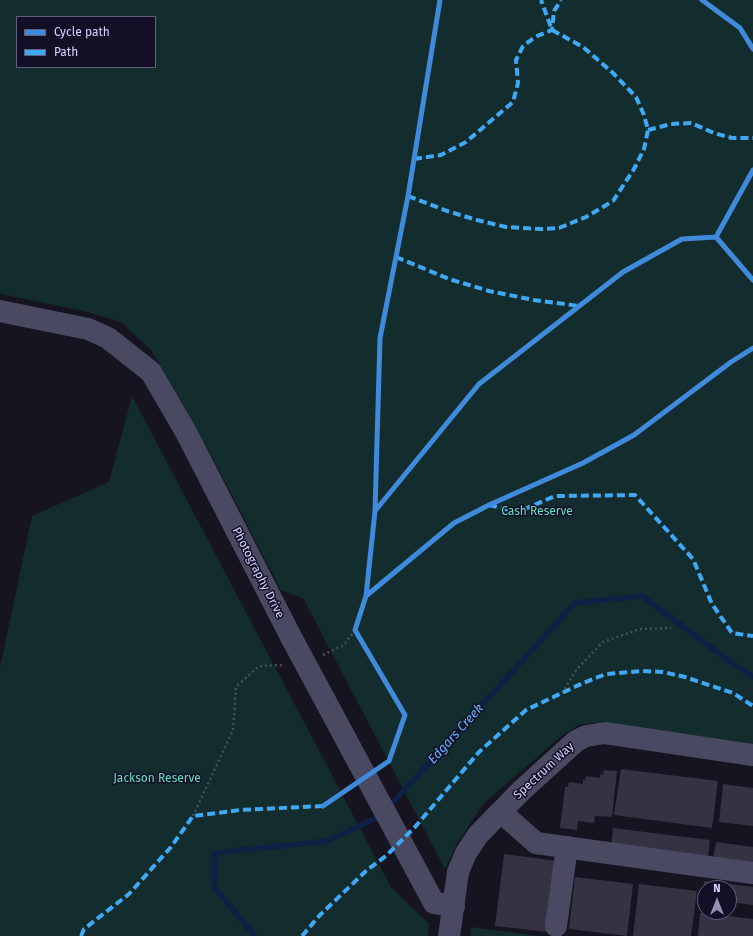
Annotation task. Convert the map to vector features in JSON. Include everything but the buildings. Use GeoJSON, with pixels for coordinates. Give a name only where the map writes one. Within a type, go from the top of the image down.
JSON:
{"type":"FeatureCollection","features":[{"type":"Feature","properties":{"kind":"street","name":"Photography Drive"},"geometry":{"type":"LineString","coordinates":[[0,311],[88,329],[108,338],[151,372],[187,434],[291,637],[434,903],[454,906]]}},
{"type":"Feature","properties":{"kind":"street","name":"Spectrum Way"},"geometry":{"type":"LineString","coordinates":[[449,936],[458,872],[466,853],[478,834],[521,791],[576,741],[586,736],[605,733],[753,755]]}},
{"type":"Feature","properties":{"kind":"street"},"geometry":{"type":"LineString","coordinates":[[501,812],[536,843],[753,873]]}},
{"type":"Feature","properties":{"kind":"street"},"geometry":{"type":"LineString","coordinates":[[556,926],[567,847]]}},
{"type":"Feature","properties":{"kind":"path"},"geometry":{"type":"LineString","coordinates":[[562,693],[577,668],[603,642],[640,629],[671,628]]}},
{"type":"Feature","properties":{"kind":"path"},"geometry":{"type":"LineString","coordinates":[[193,816],[233,730],[236,688],[259,666],[306,663],[344,645],[355,630]]}},
{"type":"Feature","properties":{"kind":"green space","name":"Cash Reserve"},"geometry":{"type":"Polygon","coordinates":[[[0,0],[753,0],[753,744],[597,723],[581,724],[565,733],[483,804],[457,844],[445,869],[303,598],[281,590],[211,455],[152,351],[121,322],[84,311],[0,294],[0,0]]]}},
{"type":"Feature","properties":{"kind":"green space","name":"Jackson Reserve"},"geometry":{"type":"Polygon","coordinates":[[[132,396],[391,887],[429,924],[428,936],[0,936],[0,668],[32,516],[109,482],[132,396]]]}},
{"type":"Feature","properties":{"kind":"green space"},"geometry":{"type":"Polygon","coordinates":[[[471,927],[539,936],[470,936],[471,927]]]}},
{"type":"Feature","properties":{"kind":"waterway","name":"Edgars Creek"},"geometry":{"type":"LineString","coordinates":[[388,808],[575,603],[642,596],[753,677]]}},
{"type":"Feature","properties":{"kind":"waterway","name":"Edgars Creek"},"geometry":{"type":"LineString","coordinates":[[255,936],[215,888],[214,853],[327,841],[383,815]]}},
{"type":"Feature","properties":{"kind":"marked path"},"geometry":{"type":"LineString","coordinates":[[408,196],[447,211],[477,220],[506,227],[541,229],[559,228],[586,217],[613,201],[634,169],[644,149],[648,130],[644,115],[636,97],[613,73],[583,47],[552,30],[541,0]]}},
{"type":"Feature","properties":{"kind":"marked path"},"geometry":{"type":"LineString","coordinates":[[414,159],[441,155],[466,142],[513,102],[518,83],[516,60],[523,46],[535,37],[552,30],[554,11],[561,0]]}},
{"type":"Feature","properties":{"kind":"marked path"},"geometry":{"type":"LineString","coordinates":[[648,130],[671,124],[691,123],[714,133],[732,138],[753,138]]}},
{"type":"Feature","properties":{"kind":"marked path"},"geometry":{"type":"LineString","coordinates":[[396,257],[449,279],[489,291],[534,300],[579,306]]}},
{"type":"Feature","properties":{"kind":"marked path"},"geometry":{"type":"LineString","coordinates":[[489,505],[518,512],[555,496],[635,495],[693,559],[712,604],[732,633],[753,636]]}},
{"type":"Feature","properties":{"kind":"marked path"},"geometry":{"type":"LineString","coordinates":[[302,936],[320,915],[367,870],[386,856],[415,827],[479,752],[526,710],[583,683],[606,674],[643,671],[663,672],[685,677],[733,693],[753,706]]}},
{"type":"Feature","properties":{"kind":"marked path"},"geometry":{"type":"LineString","coordinates":[[81,936],[84,929],[129,894],[171,847],[193,816],[240,810],[323,806],[326,804]]}},
{"type":"Feature","properties":{"kind":"cycle path"},"geometry":{"type":"LineString","coordinates":[[323,806],[389,761],[405,715],[355,630],[366,596],[375,511],[380,338],[408,196],[440,0]]}},
{"type":"Feature","properties":{"kind":"cycle path"},"geometry":{"type":"LineString","coordinates":[[702,0],[740,28],[753,49]]}},
{"type":"Feature","properties":{"kind":"cycle path"},"geometry":{"type":"LineString","coordinates":[[716,237],[753,170]]}},
{"type":"Feature","properties":{"kind":"cycle path"},"geometry":{"type":"LineString","coordinates":[[375,511],[479,384],[623,272],[682,239],[716,237],[753,280]]}},
{"type":"Feature","properties":{"kind":"cycle path"},"geometry":{"type":"LineString","coordinates":[[366,596],[454,523],[489,505],[583,463],[634,435],[731,362],[753,348]]}}]}
